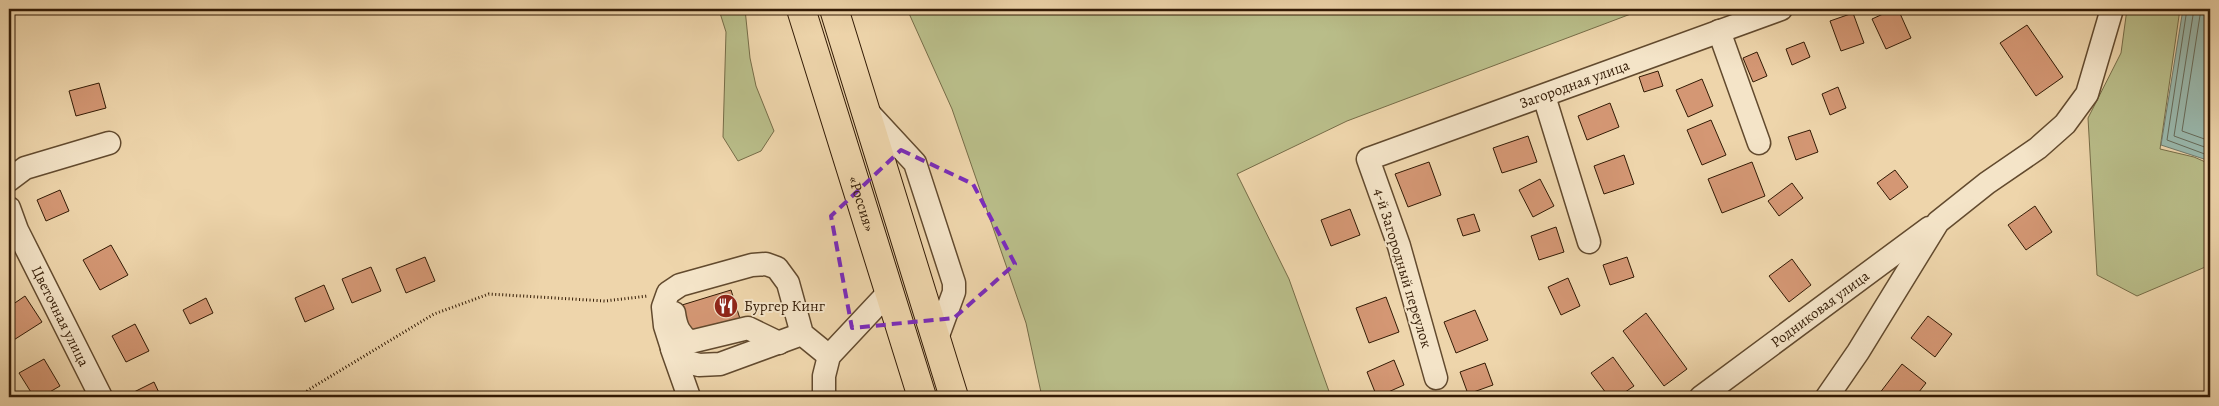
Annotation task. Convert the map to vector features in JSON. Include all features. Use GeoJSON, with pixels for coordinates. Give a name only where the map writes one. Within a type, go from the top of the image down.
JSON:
{"type":"FeatureCollection","features":[{"type":"Feature","properties":{"kind":"highway","name":"«Россия»"},"geometry":{"type":"LineString","coordinates":[[801,9],[922,397]]}},
{"type":"Feature","properties":{"kind":"highway","name":"«Россия»"},"geometry":{"type":"LineString","coordinates":[[834,9],[954,397]]}},
{"type":"Feature","properties":{"kind":"street","name":"Загородная улица"},"geometry":{"type":"LineString","coordinates":[[1368,160],[1781,9]]}},
{"type":"Feature","properties":{"kind":"street","name":"Родниковая улица"},"geometry":{"type":"LineString","coordinates":[[1701,397],[1938,222],[1987,183],[2038,148],[2065,124],[2088,94],[2112,9]]}},
{"type":"Feature","properties":{"kind":"street"},"geometry":{"type":"LineString","coordinates":[[1719,31],[1759,143]]}},
{"type":"Feature","properties":{"kind":"street"},"geometry":{"type":"LineString","coordinates":[[1544,96],[1589,242]]}},
{"type":"Feature","properties":{"kind":"street"},"geometry":{"type":"LineString","coordinates":[[9,180],[25,168],[109,143]]}},
{"type":"Feature","properties":{"kind":"street","name":"4-й Загородный переулок"},"geometry":{"type":"LineString","coordinates":[[1368,160],[1399,246],[1436,378]]}},
{"type":"Feature","properties":{"kind":"street","name":"Цветочная улица"},"geometry":{"type":"LineString","coordinates":[[9,208],[17,230],[101,397]]}},
{"type":"Feature","properties":{"kind":"street"},"geometry":{"type":"LineString","coordinates":[[1827,397],[1858,352],[1938,222]]}},
{"type":"Feature","properties":{"kind":"street"},"geometry":{"type":"LineString","coordinates":[[689,397],[665,326],[663,307],[668,293],[680,285],[752,264],[766,264],[777,268],[788,283],[802,334],[830,356]]}},
{"type":"Feature","properties":{"kind":"street"},"geometry":{"type":"LineString","coordinates":[[777,268],[693,291],[678,300],[674,308],[675,324],[681,336],[690,342],[748,328],[779,342]]}},
{"type":"Feature","properties":{"kind":"street"},"geometry":{"type":"LineString","coordinates":[[824,397],[824,376],[830,356],[890,292]]}},
{"type":"Feature","properties":{"kind":"street"},"geometry":{"type":"LineString","coordinates":[[672,348],[684,361],[699,365],[720,364],[802,334]]}},
{"type":"Feature","properties":{"kind":"path"},"geometry":{"type":"LineString","coordinates":[[303,397],[308,390],[434,314],[489,294],[605,301],[668,293]]}},
{"type":"Feature","properties":{"kind":"highlighted area"},"geometry":{"type":"Polygon","coordinates":[[[901,150],[973,184],[1015,264],[954,318],[852,328],[831,216],[901,150]]]}},
{"type":"Feature","properties":{"kind":"green space"},"geometry":{"type":"Polygon","coordinates":[[[716,9],[745,9],[750,58],[756,86],[774,131],[761,151],[738,161],[723,137],[726,32],[720,13],[716,9]]]}},
{"type":"Feature","properties":{"kind":"green space"},"geometry":{"type":"Polygon","coordinates":[[[907,9],[1644,9],[1347,121],[1237,174],[1289,279],[1331,397],[1042,397],[1026,323],[952,109],[907,9]]]}},
{"type":"Feature","properties":{"kind":"green space"},"geometry":{"type":"Polygon","coordinates":[[[2127,9],[2180,9],[2160,149],[2194,157],[2210,164],[2210,265],[2137,296],[2097,275],[2088,118],[2121,53],[2127,9]]]}},
{"type":"Feature","properties":{"kind":"water"},"geometry":{"type":"Polygon","coordinates":[[[2183,9],[2210,9],[2210,161],[2161,145],[2183,9]]]}},
{"type":"Feature","properties":{"kind":"building"},"geometry":{"type":"Polygon","coordinates":[[[1898,9],[1911,38],[1886,49],[1872,19],[1898,9]]]}},
{"type":"Feature","properties":{"kind":"building"},"geometry":{"type":"Polygon","coordinates":[[[1853,13],[1864,43],[1841,51],[1830,21],[1853,13]]]}},
{"type":"Feature","properties":{"kind":"building"},"geometry":{"type":"Polygon","coordinates":[[[2027,25],[2063,77],[2036,96],[2000,43],[2027,25]]]}},
{"type":"Feature","properties":{"kind":"building"},"geometry":{"type":"Polygon","coordinates":[[[1804,42],[1810,57],[1792,65],[1786,49],[1804,42]]]}},
{"type":"Feature","properties":{"kind":"building"},"geometry":{"type":"Polygon","coordinates":[[[1757,52],[1767,76],[1753,82],[1743,58],[1757,52]]]}},
{"type":"Feature","properties":{"kind":"building"},"geometry":{"type":"Polygon","coordinates":[[[1658,71],[1663,86],[1644,92],[1639,77],[1658,71]]]}},
{"type":"Feature","properties":{"kind":"building"},"geometry":{"type":"Polygon","coordinates":[[[1702,79],[1713,106],[1688,117],[1676,90],[1702,79]]]}},
{"type":"Feature","properties":{"kind":"building"},"geometry":{"type":"Polygon","coordinates":[[[99,83],[106,108],[76,116],[69,91],[99,83]]]}},
{"type":"Feature","properties":{"kind":"building"},"geometry":{"type":"Polygon","coordinates":[[[1838,87],[1846,108],[1830,115],[1822,94],[1838,87]]]}},
{"type":"Feature","properties":{"kind":"building"},"geometry":{"type":"Polygon","coordinates":[[[1610,103],[1619,127],[1587,140],[1578,116],[1610,103]]]}},
{"type":"Feature","properties":{"kind":"building"},"geometry":{"type":"Polygon","coordinates":[[[1711,120],[1726,155],[1702,165],[1687,130],[1711,120]]]}},
{"type":"Feature","properties":{"kind":"building"},"geometry":{"type":"Polygon","coordinates":[[[1810,130],[1818,152],[1796,160],[1788,137],[1810,130]]]}},
{"type":"Feature","properties":{"kind":"building"},"geometry":{"type":"Polygon","coordinates":[[[1528,136],[1537,162],[1502,173],[1493,148],[1528,136]]]}},
{"type":"Feature","properties":{"kind":"building"},"geometry":{"type":"Polygon","coordinates":[[[1624,155],[1634,184],[1604,194],[1594,166],[1624,155]]]}},
{"type":"Feature","properties":{"kind":"building"},"geometry":{"type":"Polygon","coordinates":[[[1429,162],[1441,195],[1408,207],[1395,174],[1429,162]]]}},
{"type":"Feature","properties":{"kind":"building"},"geometry":{"type":"Polygon","coordinates":[[[1752,162],[1765,196],[1722,213],[1708,179],[1752,162]]]}},
{"type":"Feature","properties":{"kind":"building"},"geometry":{"type":"Polygon","coordinates":[[[1895,170],[1908,187],[1890,200],[1877,183],[1895,170]]]}},
{"type":"Feature","properties":{"kind":"building"},"geometry":{"type":"Polygon","coordinates":[[[1540,179],[1554,206],[1533,217],[1519,190],[1540,179]]]}},
{"type":"Feature","properties":{"kind":"building"},"geometry":{"type":"Polygon","coordinates":[[[1792,183],[1803,198],[1779,216],[1768,201],[1792,183]]]}},
{"type":"Feature","properties":{"kind":"building"},"geometry":{"type":"Polygon","coordinates":[[[60,190],[69,211],[46,221],[37,200],[60,190]]]}},
{"type":"Feature","properties":{"kind":"building"},"geometry":{"type":"Polygon","coordinates":[[[2035,206],[2052,232],[2026,250],[2008,225],[2035,206]]]}},
{"type":"Feature","properties":{"kind":"building"},"geometry":{"type":"Polygon","coordinates":[[[1350,209],[1360,235],[1331,246],[1321,220],[1350,209]]]}},
{"type":"Feature","properties":{"kind":"building"},"geometry":{"type":"Polygon","coordinates":[[[1474,214],[1480,231],[1463,236],[1457,219],[1474,214]]]}},
{"type":"Feature","properties":{"kind":"building"},"geometry":{"type":"Polygon","coordinates":[[[1556,227],[1564,252],[1539,260],[1531,236],[1556,227]]]}},
{"type":"Feature","properties":{"kind":"building"},"geometry":{"type":"Polygon","coordinates":[[[111,245],[128,275],[100,290],[83,260],[111,245]]]}},
{"type":"Feature","properties":{"kind":"building"},"geometry":{"type":"Polygon","coordinates":[[[425,257],[435,281],[406,293],[396,269],[425,257]]]}},
{"type":"Feature","properties":{"kind":"building"},"geometry":{"type":"Polygon","coordinates":[[[1627,257],[1634,277],[1610,285],[1603,265],[1627,257]]]}},
{"type":"Feature","properties":{"kind":"building"},"geometry":{"type":"Polygon","coordinates":[[[1792,259],[1811,285],[1789,302],[1769,276],[1792,259]]]}},
{"type":"Feature","properties":{"kind":"building"},"geometry":{"type":"Polygon","coordinates":[[[371,267],[381,291],[352,303],[342,279],[371,267]]]}},
{"type":"Feature","properties":{"kind":"building"},"geometry":{"type":"Polygon","coordinates":[[[1568,278],[1580,306],[1561,315],[1548,287],[1568,278]]]}},
{"type":"Feature","properties":{"kind":"building"},"geometry":{"type":"Polygon","coordinates":[[[324,285],[334,309],[305,322],[295,298],[324,285]]]}},
{"type":"Feature","properties":{"kind":"building"},"geometry":{"type":"Polygon","coordinates":[[[731,290],[741,322],[692,338],[682,305],[731,290]]]}},
{"type":"Feature","properties":{"kind":"building"},"geometry":{"type":"Polygon","coordinates":[[[25,296],[42,322],[9,343],[9,307],[25,296]]]}},
{"type":"Feature","properties":{"kind":"building"},"geometry":{"type":"Polygon","coordinates":[[[1386,297],[1399,332],[1369,343],[1356,308],[1386,297]]]}},
{"type":"Feature","properties":{"kind":"building"},"geometry":{"type":"Polygon","coordinates":[[[206,298],[213,313],[190,324],[183,310],[206,298]]]}},
{"type":"Feature","properties":{"kind":"building"},"geometry":{"type":"Polygon","coordinates":[[[1475,310],[1488,340],[1456,353],[1444,322],[1475,310]]]}},
{"type":"Feature","properties":{"kind":"building"},"geometry":{"type":"Polygon","coordinates":[[[1646,313],[1687,369],[1664,386],[1623,331],[1646,313]]]}},
{"type":"Feature","properties":{"kind":"building"},"geometry":{"type":"Polygon","coordinates":[[[1928,316],[1952,334],[1935,357],[1911,338],[1928,316]]]}},
{"type":"Feature","properties":{"kind":"building"},"geometry":{"type":"Polygon","coordinates":[[[135,324],[149,351],[126,362],[112,336],[135,324]]]}},
{"type":"Feature","properties":{"kind":"building"},"geometry":{"type":"Polygon","coordinates":[[[1613,357],[1634,386],[1618,397],[1609,397],[1591,373],[1613,357]]]}},
{"type":"Feature","properties":{"kind":"building"},"geometry":{"type":"Polygon","coordinates":[[[44,359],[60,386],[41,397],[34,397],[19,373],[44,359]]]}},
{"type":"Feature","properties":{"kind":"building"},"geometry":{"type":"Polygon","coordinates":[[[1394,360],[1404,385],[1377,397],[1367,372],[1394,360]]]}},
{"type":"Feature","properties":{"kind":"building"},"geometry":{"type":"Polygon","coordinates":[[[1485,363],[1493,385],[1468,394],[1460,372],[1485,363]]]}},
{"type":"Feature","properties":{"kind":"building"},"geometry":{"type":"Polygon","coordinates":[[[1902,364],[1926,383],[1915,397],[1884,397],[1879,394],[1902,364]]]}},
{"type":"Feature","properties":{"kind":"building"},"geometry":{"type":"Polygon","coordinates":[[[154,382],[161,397],[131,397],[130,394],[154,382]]]}},
{"type":"Feature","properties":{"kind":"place","name":"Бургер Кинг"},"geometry":{"type":"Point","coordinates":[726,306]}}]}
